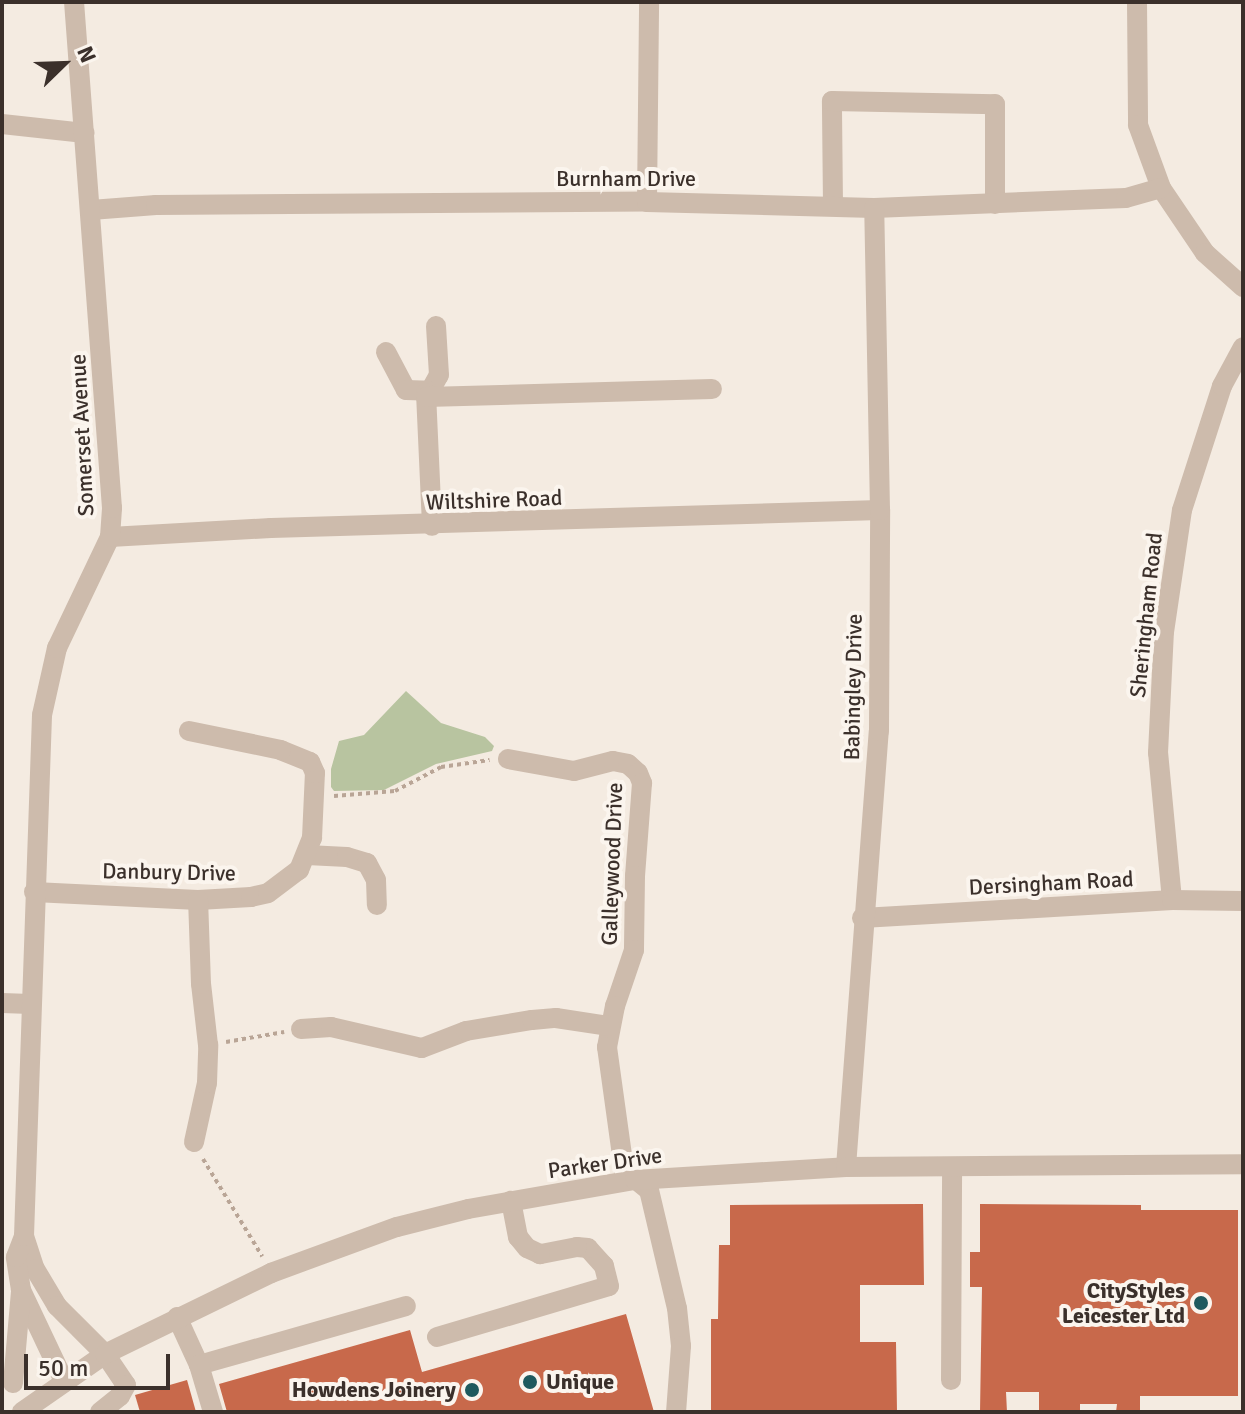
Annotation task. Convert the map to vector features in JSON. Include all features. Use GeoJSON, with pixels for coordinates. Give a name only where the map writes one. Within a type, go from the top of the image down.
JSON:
{"type":"FeatureCollection","features":[{"type":"Feature","properties":{"kind":"street","name":"Somerset Avenue"},"geometry":{"type":"LineString","coordinates":[[13,1383],[21,1290],[16,1257],[24,1236],[42,715],[57,648],[110,537],[111,477],[74,2]]}},
{"type":"Feature","properties":{"kind":"street"},"geometry":{"type":"LineString","coordinates":[[647,202],[649,2]]}},
{"type":"Feature","properties":{"kind":"street"},"geometry":{"type":"LineString","coordinates":[[1137,2],[1138,125],[1161,188],[1205,253],[1243,287]]}},
{"type":"Feature","properties":{"kind":"street"},"geometry":{"type":"LineString","coordinates":[[833,205],[832,101],[995,104],[995,204]]}},
{"type":"Feature","properties":{"kind":"street"},"geometry":{"type":"LineString","coordinates":[[2,124],[85,133]]}},
{"type":"Feature","properties":{"kind":"street","name":"Burnham Drive"},"geometry":{"type":"LineString","coordinates":[[91,210],[156,205],[647,202],[874,208],[1126,198],[1161,188]]}},
{"type":"Feature","properties":{"kind":"street","name":"Babingley Drive"},"geometry":{"type":"LineString","coordinates":[[846,1167],[862,918],[879,731],[880,510],[874,208]]}},
{"type":"Feature","properties":{"kind":"street"},"geometry":{"type":"LineString","coordinates":[[432,526],[426,395],[438,382],[436,326]]}},
{"type":"Feature","properties":{"kind":"street","name":"Sheringham Road"},"geometry":{"type":"LineString","coordinates":[[1172,900],[1158,753],[1164,632],[1182,510],[1222,386],[1243,347]]}},
{"type":"Feature","properties":{"kind":"street"},"geometry":{"type":"LineString","coordinates":[[386,352],[406,390],[426,395],[712,389]]}},
{"type":"Feature","properties":{"kind":"street","name":"Wiltshire Road"},"geometry":{"type":"LineString","coordinates":[[110,537],[271,528],[432,526],[880,510]]}},
{"type":"Feature","properties":{"kind":"street"},"geometry":{"type":"LineString","coordinates":[[189,731],[298,755],[310,762],[315,773],[312,838],[307,855],[347,857],[367,863],[376,880],[377,905]]}},
{"type":"Feature","properties":{"kind":"street","name":"Galleywood Drive"},"geometry":{"type":"LineString","coordinates":[[508,759],[574,771],[613,761],[628,764],[638,773],[642,783],[635,876],[634,950],[609,1026],[607,1047],[624,1170],[649,1190],[677,1308],[681,1346],[676,1412]]}},
{"type":"Feature","properties":{"kind":"street","name":"Danbury Drive"},"geometry":{"type":"LineString","coordinates":[[34,892],[198,900],[268,893],[299,870],[307,855]]}},
{"type":"Feature","properties":{"kind":"street"},"geometry":{"type":"LineString","coordinates":[[194,1142],[207,1083],[208,1045],[201,984],[198,900]]}},
{"type":"Feature","properties":{"kind":"street","name":"Dersingham Road"},"geometry":{"type":"LineString","coordinates":[[862,918],[1172,900],[1243,901]]}},
{"type":"Feature","properties":{"kind":"street"},"geometry":{"type":"LineString","coordinates":[[2,1003],[30,1004]]}},
{"type":"Feature","properties":{"kind":"street"},"geometry":{"type":"LineString","coordinates":[[301,1029],[331,1027],[422,1048],[466,1031],[532,1020],[556,1018],[609,1026]]}},
{"type":"Feature","properties":{"kind":"street","name":"Parker Drive"},"geometry":{"type":"LineString","coordinates":[[22,1412],[105,1354],[271,1273],[397,1227],[511,1201],[635,1180],[846,1167],[1243,1164]]}},
{"type":"Feature","properties":{"kind":"street"},"geometry":{"type":"LineString","coordinates":[[951,1380],[952,1168]]}},
{"type":"Feature","properties":{"kind":"street"},"geometry":{"type":"LineString","coordinates":[[437,1337],[609,1286],[604,1266],[588,1248],[540,1254],[527,1248],[518,1237],[511,1201]]}},
{"type":"Feature","properties":{"kind":"street","name":"Somerset Avenue"},"geometry":{"type":"LineString","coordinates":[[24,1236],[35,1269],[57,1306],[105,1354],[126,1385],[120,1396],[100,1412]]}},
{"type":"Feature","properties":{"kind":"street","name":"Somerset Avenue"},"geometry":{"type":"LineString","coordinates":[[21,1290],[64,1381]]}},
{"type":"Feature","properties":{"kind":"street"},"geometry":{"type":"LineString","coordinates":[[199,1365],[406,1306]]}},
{"type":"Feature","properties":{"kind":"street"},"geometry":{"type":"LineString","coordinates":[[177,1317],[199,1365],[213,1412]]}},
{"type":"Feature","properties":{"kind":"path"},"geometry":{"type":"LineString","coordinates":[[314,794],[342,797],[383,793],[412,785],[441,767],[508,759]]}},
{"type":"Feature","properties":{"kind":"path"},"geometry":{"type":"LineString","coordinates":[[208,1045],[301,1029]]}},
{"type":"Feature","properties":{"kind":"path"},"geometry":{"type":"LineString","coordinates":[[194,1142],[271,1273]]}},
{"type":"Feature","properties":{"kind":"green space"},"geometry":{"type":"Polygon","coordinates":[[[406,691],[441,723],[485,737],[494,746],[492,751],[436,764],[384,790],[334,791],[331,787],[331,769],[339,741],[364,735],[406,691]]]}},
{"type":"Feature","properties":{"kind":"building"},"geometry":{"type":"Polygon","coordinates":[[[923,1204],[924,1285],[860,1285],[860,1342],[896,1342],[897,1412],[711,1412],[711,1319],[718,1319],[719,1245],[730,1245],[730,1205],[923,1204]]]}},
{"type":"Feature","properties":{"kind":"building"},"geometry":{"type":"Polygon","coordinates":[[[980,1204],[1141,1205],[1141,1210],[1238,1210],[1238,1396],[1140,1396],[1140,1412],[1116,1412],[1117,1404],[1080,1404],[1080,1412],[1039,1412],[1039,1392],[1006,1392],[1007,1412],[980,1412],[982,1287],[970,1287],[970,1252],[980,1252],[980,1204]]]}},
{"type":"Feature","properties":{"kind":"building"},"geometry":{"type":"Polygon","coordinates":[[[626,1314],[654,1412],[227,1412],[219,1384],[410,1330],[422,1372],[626,1314]]]}},
{"type":"Feature","properties":{"kind":"building"},"geometry":{"type":"Polygon","coordinates":[[[187,1380],[196,1412],[140,1412],[135,1395],[187,1380]]]}},
{"type":"Feature","properties":{"kind":"place","name":"CityStyles Leicester Ltd"},"geometry":{"type":"Point","coordinates":[1201,1303]}},
{"type":"Feature","properties":{"kind":"place","name":"Unique"},"geometry":{"type":"Point","coordinates":[530,1382]}},
{"type":"Feature","properties":{"kind":"place","name":"Howdens Joinery"},"geometry":{"type":"Point","coordinates":[472,1390]}}]}
